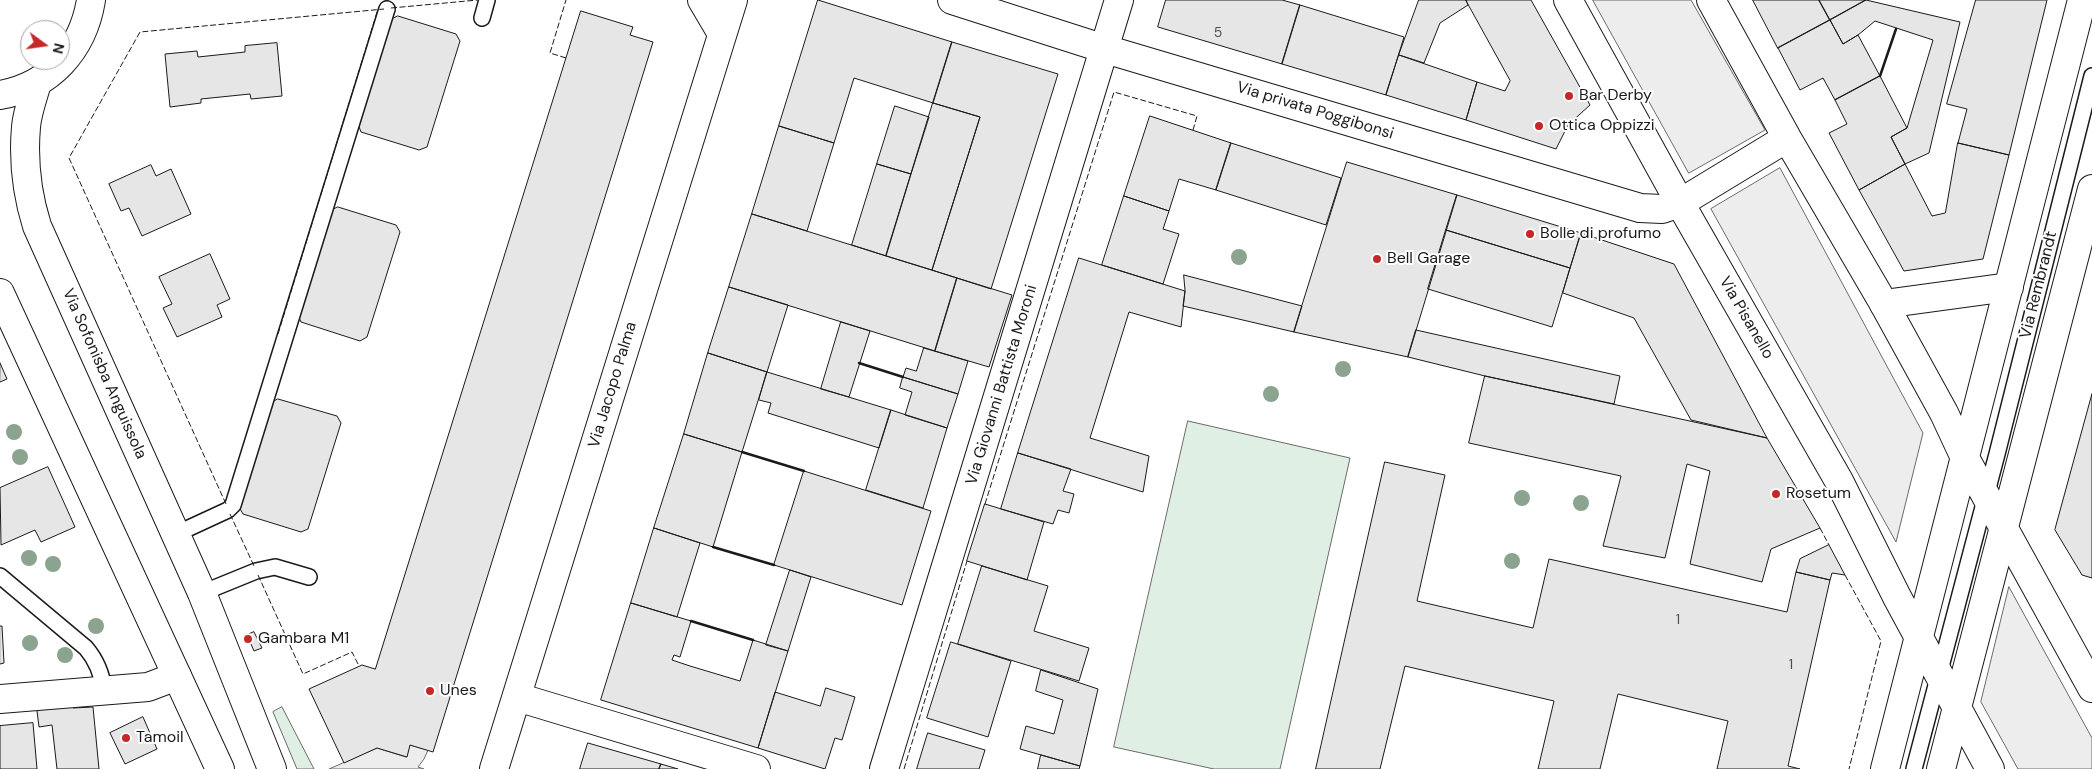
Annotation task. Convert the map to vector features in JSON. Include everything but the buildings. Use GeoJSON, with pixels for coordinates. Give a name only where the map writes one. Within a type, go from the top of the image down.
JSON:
{"type":"FeatureCollection","features":[{"type":"Feature","properties":{"kind":"street"},"geometry":{"type":"LineString","coordinates":[[0,95],[18,91],[37,82],[58,68],[75,47],[86,24],[91,0]]}},
{"type":"Feature","properties":{"kind":"street"},"geometry":{"type":"LineString","coordinates":[[702,0],[722,34]]}},
{"type":"Feature","properties":{"kind":"street","name":"Via Jacopo Palma"},"geometry":{"type":"LineString","coordinates":[[494,769],[732,0]]}},
{"type":"Feature","properties":{"kind":"street","name":"Via privata Poggibonsi"},"geometry":{"type":"LineString","coordinates":[[952,0],[1105,49],[1640,208],[1662,209],[1680,203],[1787,138]]}},
{"type":"Feature","properties":{"kind":"street","name":"Via Giovanni Battista Moroni"},"geometry":{"type":"LineString","coordinates":[[884,769],[1120,0]]}},
{"type":"Feature","properties":{"kind":"street","name":"Via Pisanello"},"geometry":{"type":"LineString","coordinates":[[1568,0],[1680,203],[1839,482],[1919,638],[1990,769]]}},
{"type":"Feature","properties":{"kind":"street"},"geometry":{"type":"LineString","coordinates":[[1711,0],[1787,138],[1884,304],[1944,413],[1965,458],[2004,530],[2090,682]]}},
{"type":"Feature","properties":{"kind":"street","name":"Via Rembrandt"},"geometry":{"type":"LineString","coordinates":[[1885,769],[2082,0]]}},
{"type":"Feature","properties":{"kind":"street","name":"Via Sofonisba Anguissola"},"geometry":{"type":"LineString","coordinates":[[37,82],[26,126],[29,200],[37,226],[202,593],[272,769]]}},
{"type":"Feature","properties":{"kind":"street","name":"Via Rembrandt"},"geometry":{"type":"LineString","coordinates":[[1941,769],[1958,710],[2092,189]]}},
{"type":"Feature","properties":{"kind":"street","name":"Via Rembrandt"},"geometry":{"type":"LineString","coordinates":[[1884,304],[2009,287]]}},
{"type":"Feature","properties":{"kind":"street"},"geometry":{"type":"LineString","coordinates":[[0,293],[220,769]]}},
{"type":"Feature","properties":{"kind":"street"},"geometry":{"type":"LineString","coordinates":[[0,699],[148,687],[177,676]]}},
{"type":"Feature","properties":{"kind":"street"},"geometry":{"type":"LineString","coordinates":[[516,697],[756,769]]}},
{"type":"Feature","properties":{"kind":"lane"},"geometry":{"type":"LineString","coordinates":[[482,18],[487,0]]}},
{"type":"Feature","properties":{"kind":"lane"},"geometry":{"type":"LineString","coordinates":[[176,534],[228,510],[232,505],[387,9]]}},
{"type":"Feature","properties":{"kind":"lane","name":"Via Rembrandt"},"geometry":{"type":"LineString","coordinates":[[1914,769],[2092,76]]}},
{"type":"Feature","properties":{"kind":"lane"},"geometry":{"type":"LineString","coordinates":[[202,593],[256,570],[275,567],[309,578]]}},
{"type":"Feature","properties":{"kind":"lane"},"geometry":{"type":"LineString","coordinates":[[0,576],[86,648],[94,657],[104,690]]}},
{"type":"Feature","properties":{"kind":"green space"},"geometry":{"type":"Polygon","coordinates":[[[1188,421],[1350,458],[1280,769],[1214,769],[1114,747],[1188,421]]]}},
{"type":"Feature","properties":{"kind":"green space"},"geometry":{"type":"Polygon","coordinates":[[[282,707],[314,769],[297,769],[273,712],[282,707]]]}},
{"type":"Feature","properties":{"kind":"shaded area"},"geometry":{"type":"Polygon","coordinates":[[[1593,0],[1691,0],[1765,130],[1689,173],[1593,0]]]}},
{"type":"Feature","properties":{"kind":"shaded area"},"geometry":{"type":"Polygon","coordinates":[[[1780,168],[1923,433],[1896,542],[1711,209],[1780,168]]]}},
{"type":"Feature","properties":{"kind":"shaded area"},"geometry":{"type":"Polygon","coordinates":[[[2009,587],[2092,738],[2092,769],[2018,769],[1981,702],[2009,587]]]}},
{"type":"Feature","properties":{"kind":"shaded area"},"geometry":{"type":"Polygon","coordinates":[[[410,745],[428,750],[418,767],[424,769],[329,769],[377,748],[406,757],[410,745]]]}},
{"type":"Feature","properties":{"kind":"fence"},"geometry":{"type":"LineString","coordinates":[[391,8],[478,0]]}},
{"type":"Feature","properties":{"kind":"fence"},"geometry":{"type":"LineString","coordinates":[[566,0],[550,53],[566,58]]}},
{"type":"Feature","properties":{"kind":"fence"},"geometry":{"type":"LineString","coordinates":[[278,334],[378,9]]}},
{"type":"Feature","properties":{"kind":"fence"},"geometry":{"type":"LineString","coordinates":[[226,504],[69,158],[140,32],[384,9]]}},
{"type":"Feature","properties":{"kind":"fence"},"geometry":{"type":"LineString","coordinates":[[985,504],[1114,92],[1197,116],[1193,130]]}},
{"type":"Feature","properties":{"kind":"fence"},"geometry":{"type":"LineString","coordinates":[[230,514],[254,566]]}},
{"type":"Feature","properties":{"kind":"fence"},"geometry":{"type":"LineString","coordinates":[[1820,528],[1829,545]]}},
{"type":"Feature","properties":{"kind":"fence"},"geometry":{"type":"LineString","coordinates":[[904,769],[967,561]]}},
{"type":"Feature","properties":{"kind":"fence"},"geometry":{"type":"LineString","coordinates":[[258,575],[303,674],[352,652],[359,666]]}},
{"type":"Feature","properties":{"kind":"fence"},"geometry":{"type":"LineString","coordinates":[[1845,575],[1881,641],[1849,769]]}},
{"type":"Feature","properties":{"kind":"wall"},"geometry":{"type":"LineString","coordinates":[[1880,76],[1896,29]]}},
{"type":"Feature","properties":{"kind":"wall"},"geometry":{"type":"LineString","coordinates":[[859,363],[903,377]]}},
{"type":"Feature","properties":{"kind":"wall"},"geometry":{"type":"LineString","coordinates":[[742,452],[804,471]]}},
{"type":"Feature","properties":{"kind":"wall"},"geometry":{"type":"LineString","coordinates":[[713,547],[774,565]]}},
{"type":"Feature","properties":{"kind":"wall"},"geometry":{"type":"LineString","coordinates":[[691,621],[753,640]]}},
{"type":"Feature","properties":{"kind":"place","name":"Bar Derby"},"geometry":{"type":"Point","coordinates":[1569,96]}},
{"type":"Feature","properties":{"kind":"place","name":"Ottica Oppizzi"},"geometry":{"type":"Point","coordinates":[1539,126]}},
{"type":"Feature","properties":{"kind":"place","name":"Bolle di profumo"},"geometry":{"type":"Point","coordinates":[1530,234]}},
{"type":"Feature","properties":{"kind":"place","name":"Bell Garage"},"geometry":{"type":"Point","coordinates":[1377,259]}},
{"type":"Feature","properties":{"kind":"place","name":"Rosetum"},"geometry":{"type":"Point","coordinates":[1776,494]}},
{"type":"Feature","properties":{"kind":"place","name":"Gambara M1"},"geometry":{"type":"Point","coordinates":[248,639]}},
{"type":"Feature","properties":{"kind":"place","name":"Unes"},"geometry":{"type":"Point","coordinates":[430,691]}},
{"type":"Feature","properties":{"kind":"place","name":"Tamoil"},"geometry":{"type":"Point","coordinates":[126,738]}}]}
